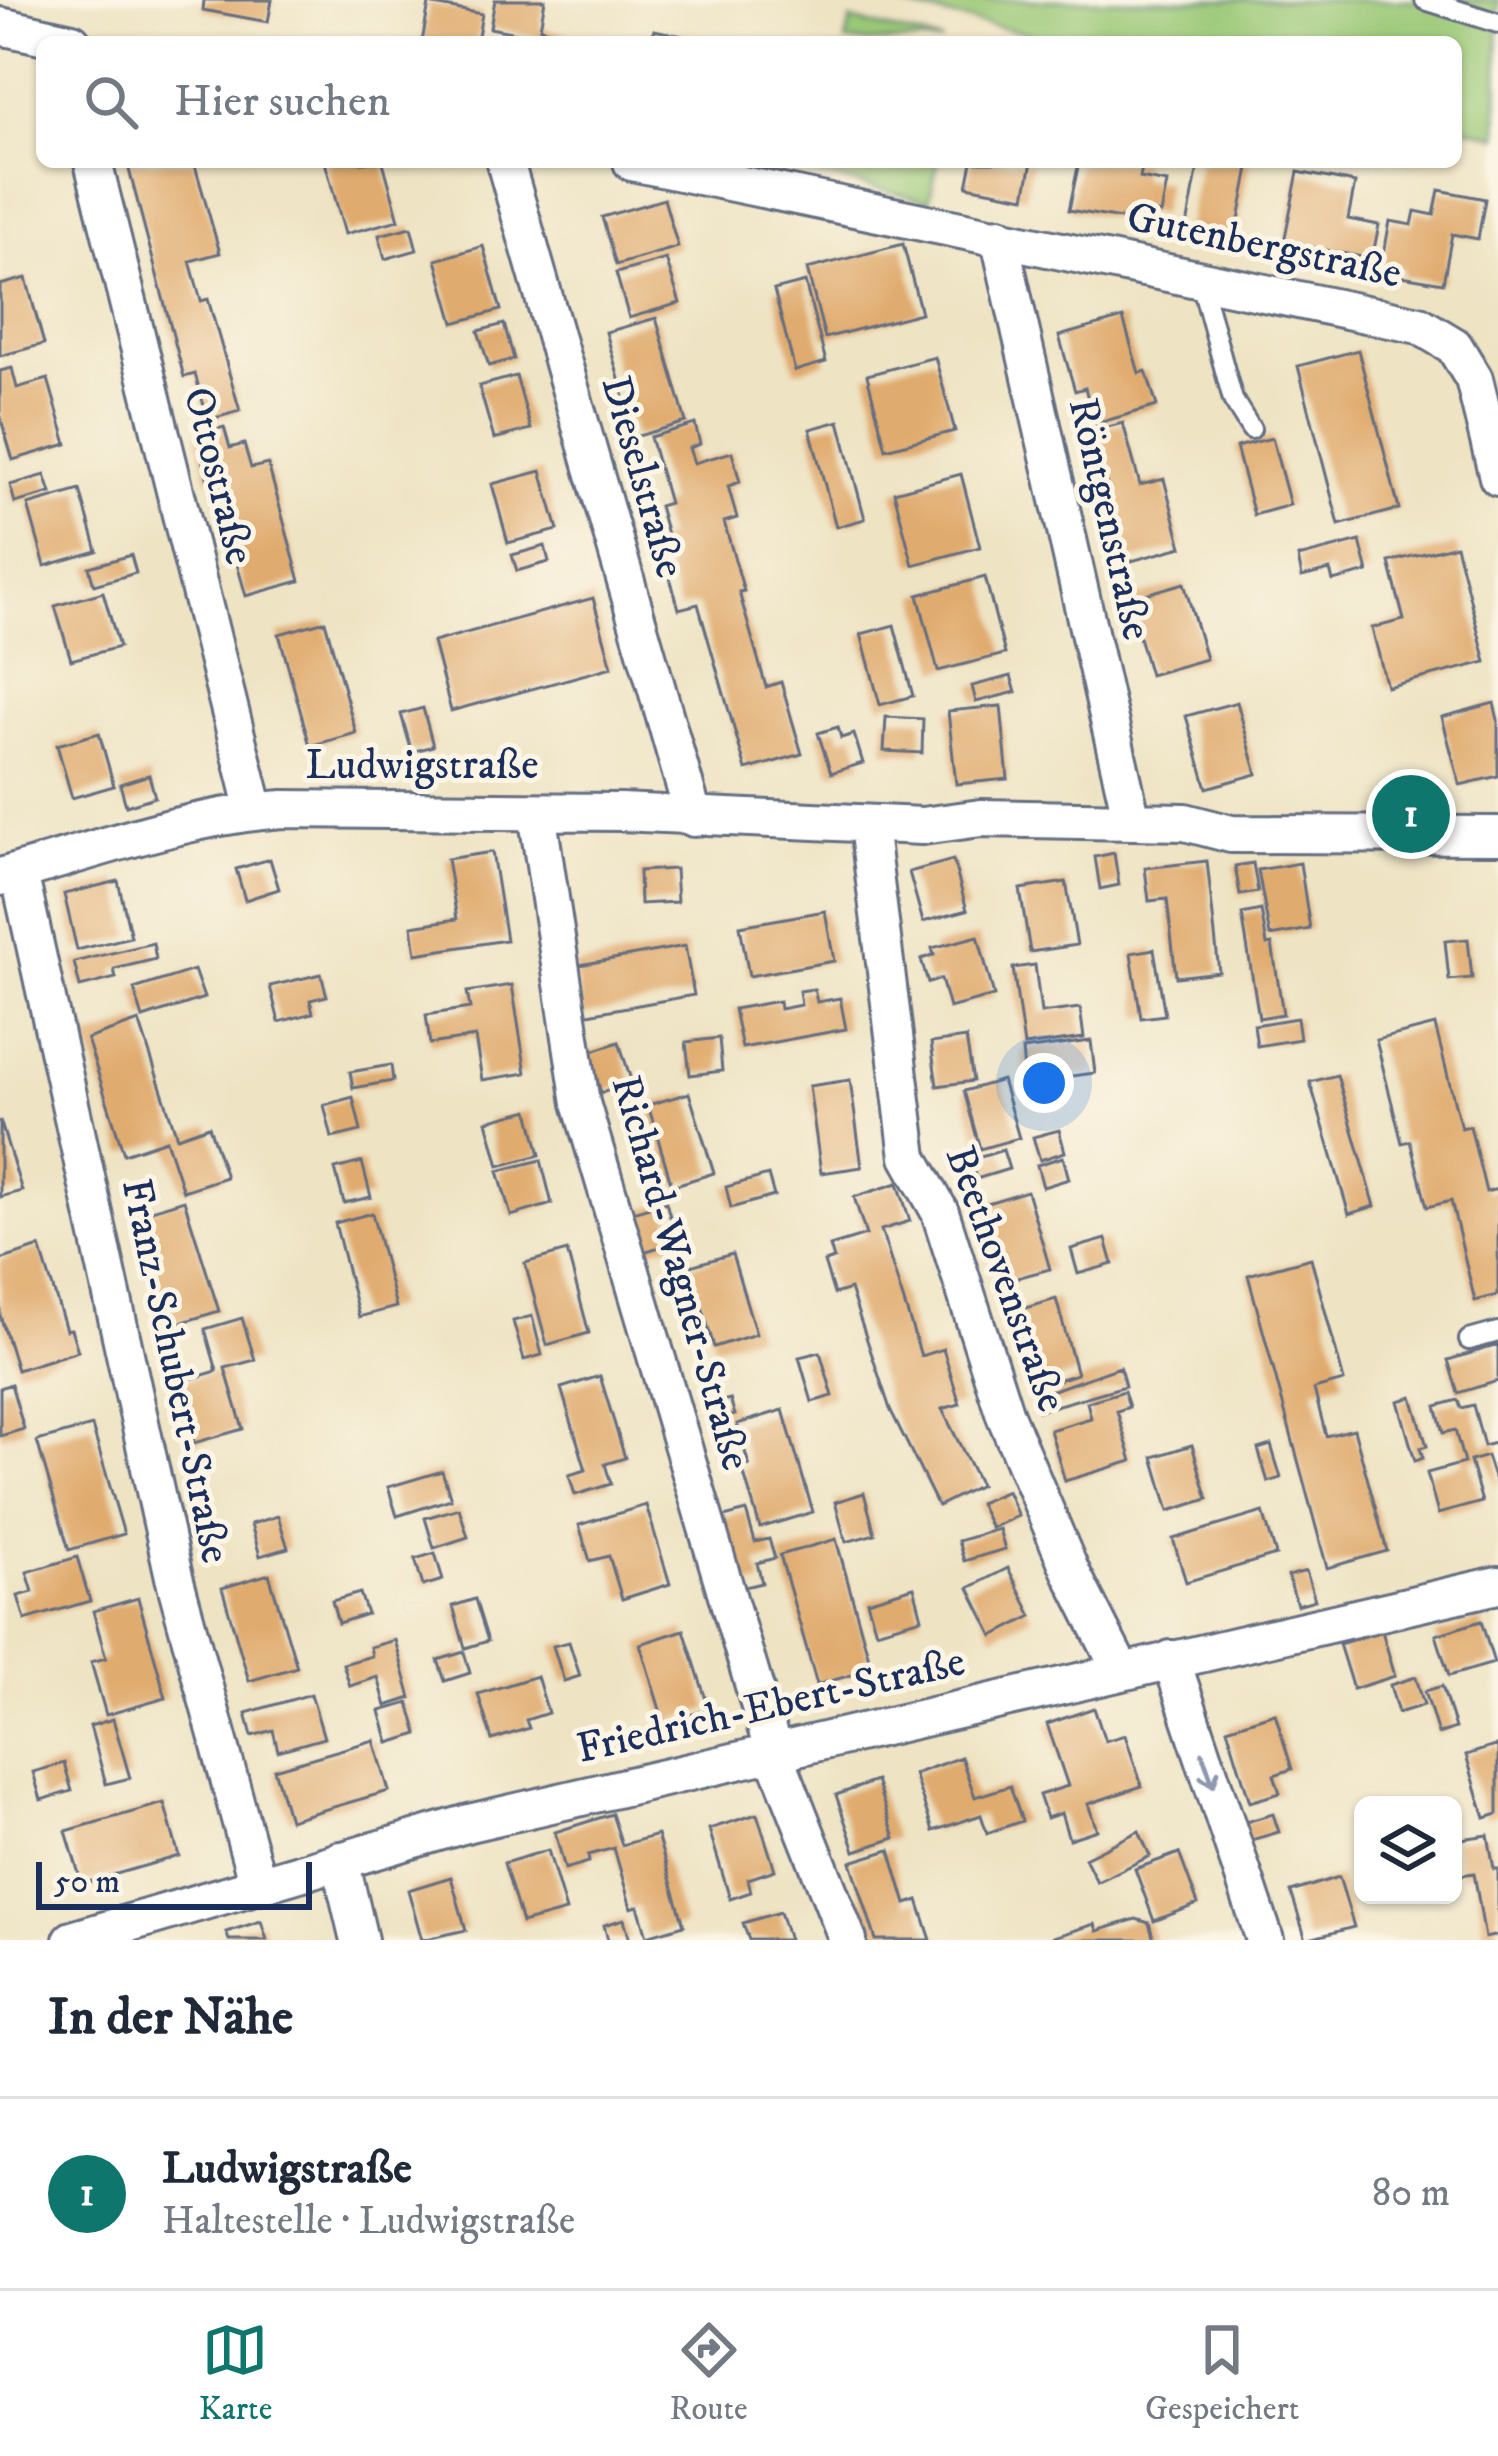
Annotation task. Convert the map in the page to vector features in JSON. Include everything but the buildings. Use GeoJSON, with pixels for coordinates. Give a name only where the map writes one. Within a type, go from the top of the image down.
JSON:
{"type":"FeatureCollection","features":[{"type":"Feature","properties":{"kind":"street"},"geometry":{"type":"LineString","coordinates":[[0,26],[44,36]]}},
{"type":"Feature","properties":{"kind":"street","name":"Ottostraße"},"geometry":{"type":"LineString","coordinates":[[95,168],[256,811]]}},
{"type":"Feature","properties":{"kind":"street","name":"Dieselstraße"},"geometry":{"type":"LineString","coordinates":[[507,168],[694,818]]}},
{"type":"Feature","properties":{"kind":"street","name":"Gutenbergstraße"},"geometry":{"type":"LineString","coordinates":[[662,168],[1420,326],[1454,346],[1474,379],[1498,476]]}},
{"type":"Feature","properties":{"kind":"street","name":"Röntgenstraße"},"geometry":{"type":"LineString","coordinates":[[999,236],[1132,821]]}},
{"type":"Feature","properties":{"kind":"street","name":"Ludwigstraße"},"geometry":{"type":"LineString","coordinates":[[9,875],[127,839],[256,811],[620,812],[922,826],[982,818],[1185,822],[1231,834],[1498,835]]}},
{"type":"Feature","properties":{"kind":"street","name":"Richard-Wagner-Straße"},"geometry":{"type":"LineString","coordinates":[[537,812],[580,1103],[773,1750],[848,1940]]}},
{"type":"Feature","properties":{"kind":"street","name":"Beethovenstraße"},"geometry":{"type":"LineString","coordinates":[[868,825],[909,1157],[940,1212],[1005,1415],[1070,1570],[1121,1671]]}},
{"type":"Feature","properties":{"kind":"street","name":"Franz-Schubert-Straße"},"geometry":{"type":"LineString","coordinates":[[9,875],[174,1577],[258,1886]]}},
{"type":"Feature","properties":{"kind":"street","name":"Friedrich-Ebert-Straße"},"geometry":{"type":"LineString","coordinates":[[72,1940],[469,1823],[1498,1586]]}},
{"type":"Feature","properties":{"kind":"street"},"geometry":{"type":"LineString","coordinates":[[1171,1659],[1265,1940]]}},
{"type":"Feature","properties":{"kind":"street"},"geometry":{"type":"LineString","coordinates":[[340,1860],[358,1940]]}},
{"type":"Feature","properties":{"kind":"lane"},"geometry":{"type":"LineString","coordinates":[[1425,0],[1498,23]]}},
{"type":"Feature","properties":{"kind":"lane"},"geometry":{"type":"LineString","coordinates":[[1200,279],[1233,400],[1251,429]]}},
{"type":"Feature","properties":{"kind":"lane"},"geometry":{"type":"LineString","coordinates":[[1469,1340],[1498,1332]]}},
{"type":"Feature","properties":{"kind":"green space"},"geometry":{"type":"Polygon","coordinates":[[[873,0],[1498,0],[1498,136],[1462,127],[1462,36],[1039,36],[873,0]]]}},
{"type":"Feature","properties":{"kind":"green space"},"geometry":{"type":"Polygon","coordinates":[[[851,20],[918,36],[847,36],[851,20]]]}},
{"type":"Feature","properties":{"kind":"green space"},"geometry":{"type":"Polygon","coordinates":[[[816,168],[937,168],[929,201],[815,174],[816,168]]]}},
{"type":"Feature","properties":{"kind":"place","name":"Ludwigstraße"},"geometry":{"type":"Point","coordinates":[1411,814]}}]}
